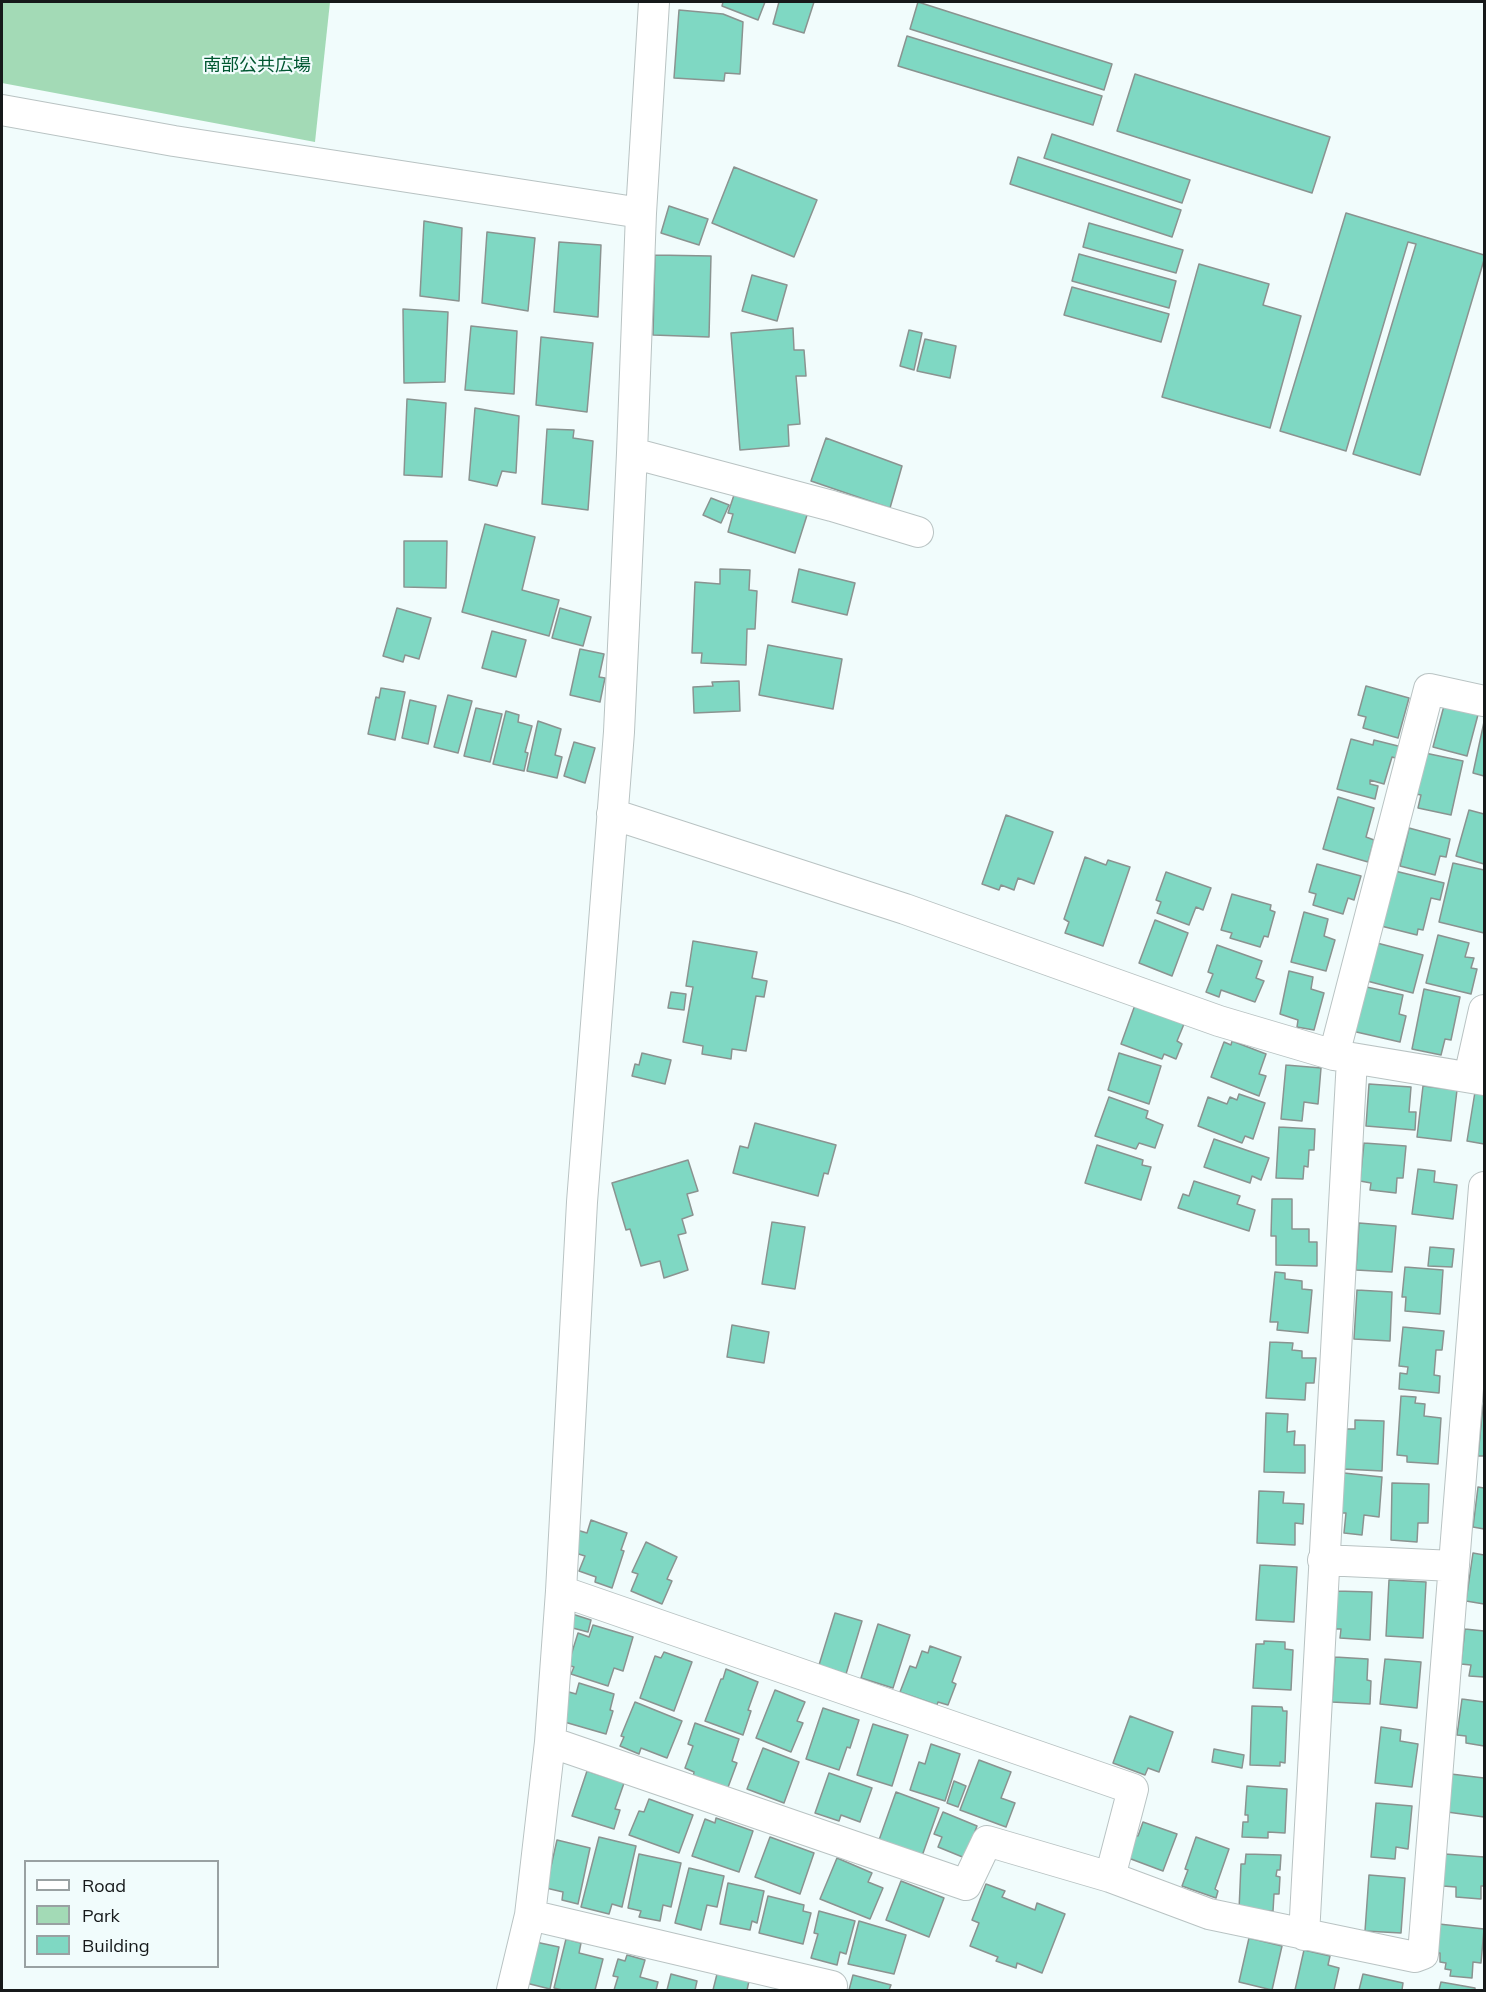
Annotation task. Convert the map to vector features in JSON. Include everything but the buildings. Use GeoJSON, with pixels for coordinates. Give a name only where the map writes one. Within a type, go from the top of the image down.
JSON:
{"type":"FeatureCollection","features":[{"type":"Feature","properties":{"kind":"street"},"geometry":{"type":"LineString","coordinates":[[512,1990],[530,1915],[550,1742],[561,1591],[582,1202],[619,732],[641,213],[654,2]]}},
{"type":"Feature","properties":{"kind":"street"},"geometry":{"type":"LineString","coordinates":[[2,110],[174,141],[641,213]]}},
{"type":"Feature","properties":{"kind":"street"},"geometry":{"type":"LineString","coordinates":[[632,453],[832,506],[918,532]]}},
{"type":"Feature","properties":{"kind":"street"},"geometry":{"type":"LineString","coordinates":[[1304,1935],[1323,1560],[1343,1057],[1429,690],[1485,701]]}},
{"type":"Feature","properties":{"kind":"street"},"geometry":{"type":"LineString","coordinates":[[612,813],[905,909],[1220,1021],[1343,1057],[1477,1078],[1485,1010]]}},
{"type":"Feature","properties":{"kind":"street"},"geometry":{"type":"LineString","coordinates":[[550,1742],[966,1886],[987,1840],[1110,1877],[1209,1914],[1414,1957],[1423,1954],[1485,1186]]}},
{"type":"Feature","properties":{"kind":"street"},"geometry":{"type":"LineString","coordinates":[[1323,1560],[1454,1566]]}},
{"type":"Feature","properties":{"kind":"street"},"geometry":{"type":"LineString","coordinates":[[561,1591],[1133,1789],[1110,1877]]}},
{"type":"Feature","properties":{"kind":"street"},"geometry":{"type":"LineString","coordinates":[[530,1915],[832,1986],[830,1990]]}},
{"type":"Feature","properties":{"kind":"green space","name":"南部公共広場"},"geometry":{"type":"Polygon","coordinates":[[[2,2],[330,2],[315,142],[2,83],[2,2]]]}}]}
